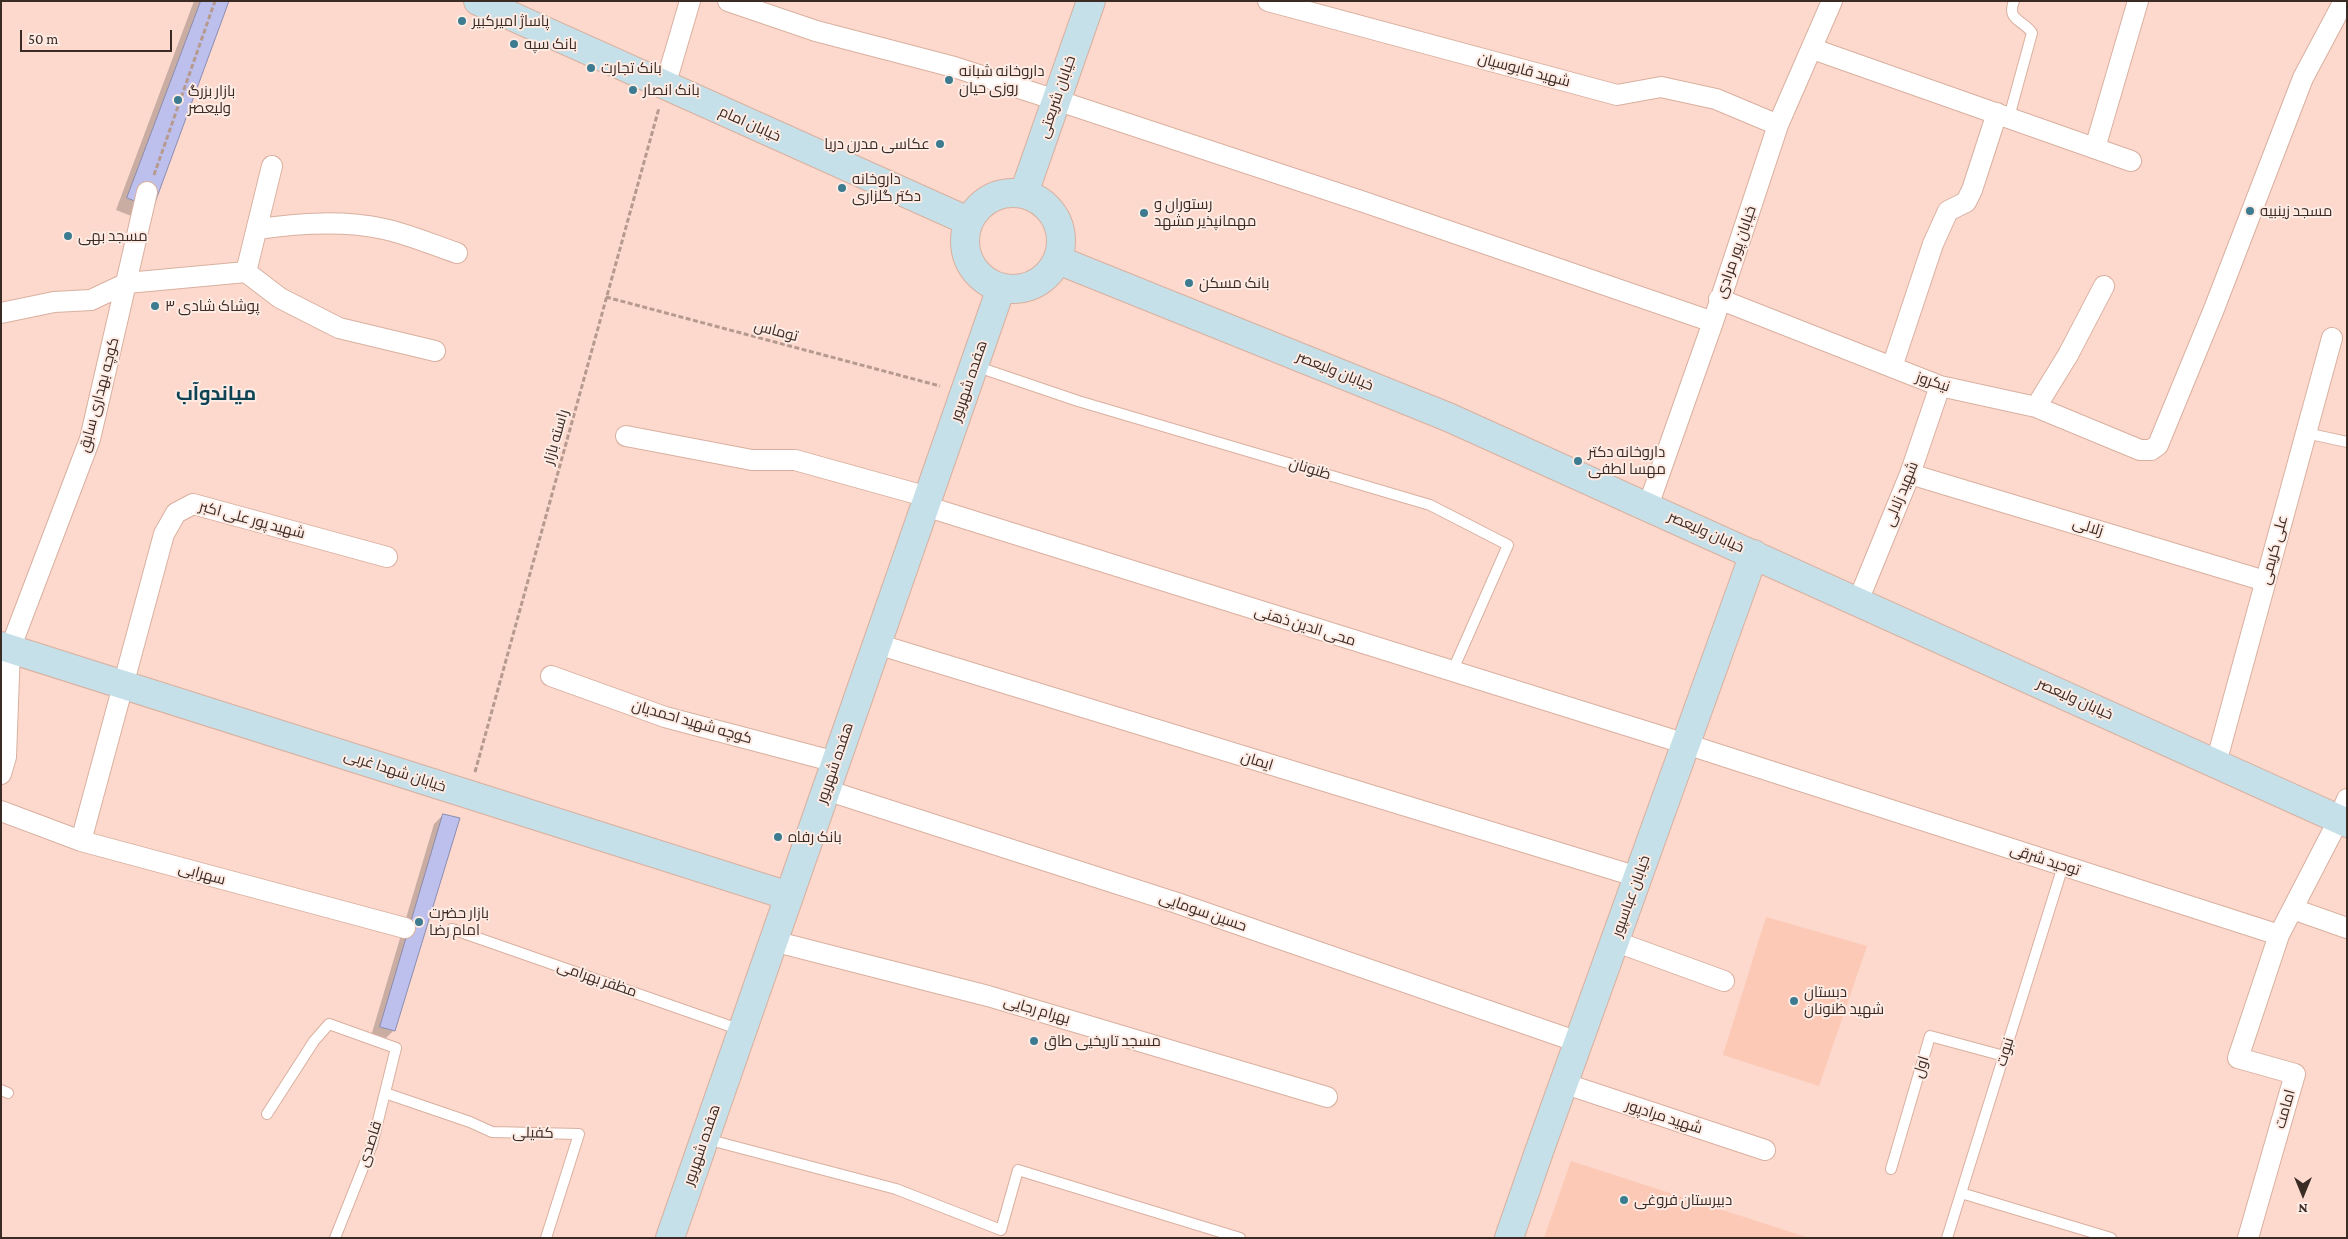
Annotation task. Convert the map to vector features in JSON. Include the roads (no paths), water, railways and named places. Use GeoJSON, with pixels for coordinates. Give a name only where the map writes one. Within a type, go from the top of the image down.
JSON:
{"type":"FeatureCollection","features":[{"type":"Feature","properties":{"kind":"main road","name":"خیابان امام"},"geometry":{"type":"LineString","coordinates":[[478,1],[968,222]]}},
{"type":"Feature","properties":{"kind":"main road","name":"خیابان شریعتی"},"geometry":{"type":"LineString","coordinates":[[1024,193],[1091,1]]}},
{"type":"Feature","properties":{"kind":"main road"},"geometry":{"type":"LineString","coordinates":[[1010,192],[1024,193],[1039,200],[1052,212],[1060,226],[1061,244],[1058,260],[1050,272],[1040,281],[1028,287],[1015,289],[1001,288],[986,281],[973,270],[966,255],[964,238],[968,222],[975,210],[984,201],[997,194],[1010,192]]}},
{"type":"Feature","properties":{"kind":"main road","name":"خیابان ولیعصر"},"geometry":{"type":"LineString","coordinates":[[1058,260],[1448,416],[2216,763],[2344,814]]}},
{"type":"Feature","properties":{"kind":"main road","name":"هفده شهریور"},"geometry":{"type":"LineString","coordinates":[[670,1238],[1001,288]]}},
{"type":"Feature","properties":{"kind":"main road","name":"خیابان عباسپور"},"geometry":{"type":"LineString","coordinates":[[1510,1238],[1563,1083],[1754,554]]}},
{"type":"Feature","properties":{"kind":"main road","name":"خیابان شهدا غربی"},"geometry":{"type":"LineString","coordinates":[[6,647],[789,896]]}},
{"type":"Feature","properties":{"kind":"street"},"geometry":{"type":"LineString","coordinates":[[665,86],[690,1]]}},
{"type":"Feature","properties":{"kind":"street"},"geometry":{"type":"LineString","coordinates":[[728,1],[816,31],[954,67],[1056,100],[1364,202],[1713,322]]}},
{"type":"Feature","properties":{"kind":"street","name":"شهید قابوسیان"},"geometry":{"type":"LineString","coordinates":[[1268,1],[1617,95],[1661,87],[1716,98],[1778,125]]}},
{"type":"Feature","properties":{"kind":"street","name":"خیابان پور مرادی"},"geometry":{"type":"LineString","coordinates":[[1648,506],[1713,322],[1719,299],[1778,125],[1832,1]]}},
{"type":"Feature","properties":{"kind":"street"},"geometry":{"type":"LineString","coordinates":[[2095,148],[2138,1]]}},
{"type":"Feature","properties":{"kind":"street","name":"نیکروز"},"geometry":{"type":"LineString","coordinates":[[1719,299],[1940,386],[2036,407],[2140,450],[2151,450],[2158,445],[2210,318],[2302,78],[2344,1]]}},
{"type":"Feature","properties":{"kind":"street"},"geometry":{"type":"LineString","coordinates":[[1812,49],[2131,161]]}},
{"type":"Feature","properties":{"kind":"street"},"geometry":{"type":"LineString","coordinates":[[1892,367],[1934,244],[1948,211],[1966,202],[2003,115]]}},
{"type":"Feature","properties":{"kind":"street"},"geometry":{"type":"LineString","coordinates":[[246,272],[272,166]]}},
{"type":"Feature","properties":{"kind":"street","name":"کوچه بهداری سابق"},"geometry":{"type":"LineString","coordinates":[[1,774],[6,757],[6,647],[90,439],[148,192]]}},
{"type":"Feature","properties":{"kind":"street"},"geometry":{"type":"LineString","coordinates":[[258,229],[291,224],[332,223],[384,229],[457,253]]}},
{"type":"Feature","properties":{"kind":"street"},"geometry":{"type":"LineString","coordinates":[[1,313],[54,302],[91,300],[127,283],[246,272],[280,298],[339,328],[435,351]]}},
{"type":"Feature","properties":{"kind":"street"},"geometry":{"type":"LineString","coordinates":[[2036,407],[2068,355],[2104,286]]}},
{"type":"Feature","properties":{"kind":"street","name":"علی کریمی"},"geometry":{"type":"LineString","coordinates":[[2216,763],[2332,338]]}},
{"type":"Feature","properties":{"kind":"street","name":"شهید زلالی"},"geometry":{"type":"LineString","coordinates":[[1858,601],[1910,474],[1940,386]]}},
{"type":"Feature","properties":{"kind":"street","name":"محی الدین ذهنی"},"geometry":{"type":"LineString","coordinates":[[626,436],[752,460],[794,460],[1452,672],[1686,744]]}},
{"type":"Feature","properties":{"kind":"street","name":"زلالی"},"geometry":{"type":"LineString","coordinates":[[1910,474],[2265,581]]}},
{"type":"Feature","properties":{"kind":"street","name":"شهید پور علی اکبر"},"geometry":{"type":"LineString","coordinates":[[81,841],[164,534],[176,513],[193,504],[388,557]]}},
{"type":"Feature","properties":{"kind":"street","name":"ایمان"},"geometry":{"type":"LineString","coordinates":[[877,644],[1638,878]]}},
{"type":"Feature","properties":{"kind":"street","name":"کوچه شهید احمدیان"},"geometry":{"type":"LineString","coordinates":[[550,676],[666,717],[836,762]]}},
{"type":"Feature","properties":{"kind":"street","name":"توحید شرقی"},"geometry":{"type":"LineString","coordinates":[[1686,744],[2279,935]]}},
{"type":"Feature","properties":{"kind":"street","name":"حسین سومایی"},"geometry":{"type":"LineString","coordinates":[[826,790],[1178,903],[1578,1042]]}},
{"type":"Feature","properties":{"kind":"street","name":"سهرابی"},"geometry":{"type":"LineString","coordinates":[[1,811],[81,841],[405,928]]}},
{"type":"Feature","properties":{"kind":"street"},"geometry":{"type":"LineString","coordinates":[[2279,935],[2344,814]]}},
{"type":"Feature","properties":{"kind":"street"},"geometry":{"type":"LineString","coordinates":[[2293,909],[2347,928]]}},
{"type":"Feature","properties":{"kind":"street","name":"امامت"},"geometry":{"type":"LineString","coordinates":[[2248,1238],[2296,1074],[2238,1058],[2279,935]]}},
{"type":"Feature","properties":{"kind":"street","name":"بهرام رجایی"},"geometry":{"type":"LineString","coordinates":[[773,942],[988,996],[1327,1097]]}},
{"type":"Feature","properties":{"kind":"street"},"geometry":{"type":"LineString","coordinates":[[1614,942],[1724,981]]}},
{"type":"Feature","properties":{"kind":"street","name":"شهید مرادپور"},"geometry":{"type":"LineString","coordinates":[[1563,1083],[1765,1150]]}},
{"type":"Feature","properties":{"kind":"lane"},"geometry":{"type":"LineString","coordinates":[[2003,115],[2032,33],[2028,26],[2015,20],[2012,13],[2014,1]]}},
{"type":"Feature","properties":{"kind":"lane","name":"ظنونان"},"geometry":{"type":"LineString","coordinates":[[974,366],[1078,401],[1430,505],[1508,545],[1452,672]]}},
{"type":"Feature","properties":{"kind":"lane"},"geometry":{"type":"LineString","coordinates":[[2306,433],[2347,442]]}},
{"type":"Feature","properties":{"kind":"lane","name":"نبوت"},"geometry":{"type":"LineString","coordinates":[[1947,1238],[2063,866]]}},
{"type":"Feature","properties":{"kind":"lane","name":"مظفر بهرامی"},"geometry":{"type":"LineString","coordinates":[[452,929],[742,1030]]}},
{"type":"Feature","properties":{"kind":"lane","name":"قاصدی"},"geometry":{"type":"LineString","coordinates":[[267,1114],[314,1041],[329,1024],[396,1048],[372,1145],[335,1238]]}},
{"type":"Feature","properties":{"kind":"lane","name":"اول"},"geometry":{"type":"LineString","coordinates":[[1890,1169],[1930,1036],[2004,1056]]}},
{"type":"Feature","properties":{"kind":"lane","name":"کفیلی"},"geometry":{"type":"LineString","coordinates":[[385,1093],[470,1122],[492,1132],[579,1134],[546,1238]]}},
{"type":"Feature","properties":{"kind":"lane"},"geometry":{"type":"LineString","coordinates":[[705,1138],[896,1189],[1001,1230],[1018,1170],[1240,1238]]}},
{"type":"Feature","properties":{"kind":"lane"},"geometry":{"type":"LineString","coordinates":[[1961,1193],[2111,1238]]}},
{"type":"Feature","properties":{"kind":"place","name":"پاساژ امیرکبیر"},"geometry":{"type":"Point","coordinates":[462,21]}},
{"type":"Feature","properties":{"kind":"place","name":"بانک سپه"},"geometry":{"type":"Point","coordinates":[514,44]}},
{"type":"Feature","properties":{"kind":"place","name":"بانک تجارت"},"geometry":{"type":"Point","coordinates":[591,68]}},
{"type":"Feature","properties":{"kind":"place","name":"داروخانه شبانه روزی حیان"},"geometry":{"type":"Point","coordinates":[949,80]}},
{"type":"Feature","properties":{"kind":"place","name":"بانک انصار"},"geometry":{"type":"Point","coordinates":[633,90]}},
{"type":"Feature","properties":{"kind":"place","name":"بازار بزرگ ولیعصر"},"geometry":{"type":"Point","coordinates":[178,100]}},
{"type":"Feature","properties":{"kind":"place","name":"عکاسی مدرن دریا"},"geometry":{"type":"Point","coordinates":[940,144]}},
{"type":"Feature","properties":{"kind":"place","name":"داروخانه دکتر گلزاری"},"geometry":{"type":"Point","coordinates":[842,188]}},
{"type":"Feature","properties":{"kind":"place","name":"مسجد زینبیه"},"geometry":{"type":"Point","coordinates":[2250,211]}},
{"type":"Feature","properties":{"kind":"place","name":"رستوران و مهمانپذیر مشهد"},"geometry":{"type":"Point","coordinates":[1144,213]}},
{"type":"Feature","properties":{"kind":"place","name":"مسجد بهی"},"geometry":{"type":"Point","coordinates":[68,236]}},
{"type":"Feature","properties":{"kind":"place","name":"بانک مسکن"},"geometry":{"type":"Point","coordinates":[1189,283]}},
{"type":"Feature","properties":{"kind":"place","name":"پوشاک شادی ۳"},"geometry":{"type":"Point","coordinates":[155,306]}},
{"type":"Feature","properties":{"kind":"place","name":"داروخانه دکتر مهسا لطفی"},"geometry":{"type":"Point","coordinates":[1578,461]}},
{"type":"Feature","properties":{"kind":"place","name":"بانک رفاه"},"geometry":{"type":"Point","coordinates":[778,837]}},
{"type":"Feature","properties":{"kind":"place","name":"بازار حضرت امام رضا"},"geometry":{"type":"Point","coordinates":[419,922]}},
{"type":"Feature","properties":{"kind":"place","name":"دبستان شهید ظنونان"},"geometry":{"type":"Point","coordinates":[1794,1001]}},
{"type":"Feature","properties":{"kind":"place","name":"مسجد تاریخیی طاق"},"geometry":{"type":"Point","coordinates":[1034,1041]}},
{"type":"Feature","properties":{"kind":"place","name":"دبیرستان فروغی"},"geometry":{"type":"Point","coordinates":[1624,1200]}},
{"type":"Feature","properties":{"kind":"district","name":"میاندوآب"},"geometry":{"type":"Point","coordinates":[216,394]}}]}
